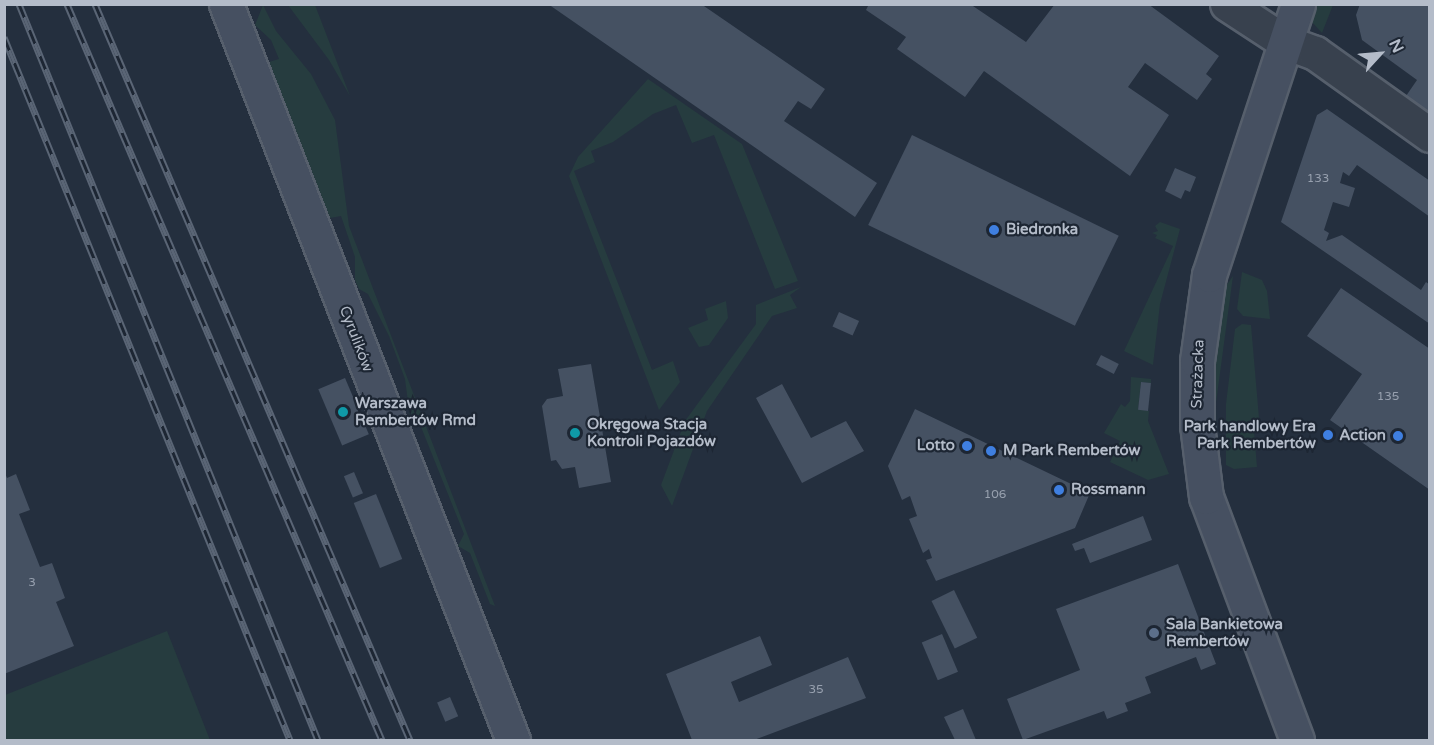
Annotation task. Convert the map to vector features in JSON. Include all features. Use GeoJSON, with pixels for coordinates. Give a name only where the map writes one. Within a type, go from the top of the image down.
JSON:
{"type":"FeatureCollection","features":[{"type":"Feature","properties":{"kind":"main road","name":"Cyrulików"},"geometry":{"type":"LineString","coordinates":[[226,4],[513,741]]}},
{"type":"Feature","properties":{"kind":"main road","name":"Strażacka"},"geometry":{"type":"LineString","coordinates":[[1297,741],[1206,497],[1197,425],[1197,361],[1209,275],[1298,4]]}},
{"type":"Feature","properties":{"kind":"street"},"geometry":{"type":"LineString","coordinates":[[1227,4],[1285,42],[1315,53],[1430,135]]}},
{"type":"Feature","properties":{"kind":"green space"},"geometry":{"type":"Polygon","coordinates":[[[263,5],[276,31],[311,74],[335,120],[349,226],[495,606],[490,604],[470,553],[458,546],[464,534],[419,422],[410,418],[405,379],[389,336],[368,294],[359,289],[355,280],[355,257],[341,216],[330,218],[269,62],[279,59],[271,40],[255,25],[263,5]]]}},
{"type":"Feature","properties":{"kind":"green space"},"geometry":{"type":"Polygon","coordinates":[[[288,5],[315,5],[350,96],[329,60],[288,5]]]}},
{"type":"Feature","properties":{"kind":"green space"},"geometry":{"type":"Polygon","coordinates":[[[1315,5],[1333,5],[1322,33],[1310,20],[1315,5]]]}},
{"type":"Feature","properties":{"kind":"green space"},"geometry":{"type":"Polygon","coordinates":[[[648,79],[742,144],[798,281],[775,289],[714,135],[692,143],[676,105],[653,114],[613,142],[591,151],[595,162],[574,171],[652,370],[673,361],[680,382],[659,410],[569,176],[578,157],[648,79]]]}},
{"type":"Feature","properties":{"kind":"green space"},"geometry":{"type":"Polygon","coordinates":[[[1160,222],[1180,229],[1160,304],[1153,365],[1124,351],[1173,246],[1155,238],[1157,235],[1152,233],[1158,231],[1155,226],[1160,222]]]}},
{"type":"Feature","properties":{"kind":"green space"},"geometry":{"type":"Polygon","coordinates":[[[1242,272],[1262,280],[1267,291],[1270,319],[1243,316],[1237,309],[1242,272]]]}},
{"type":"Feature","properties":{"kind":"green space"},"geometry":{"type":"Polygon","coordinates":[[[1233,276],[1216,403],[1217,476],[1213,356],[1222,292],[1233,276]]]}},
{"type":"Feature","properties":{"kind":"green space"},"geometry":{"type":"Polygon","coordinates":[[[801,287],[790,295],[797,308],[772,316],[707,411],[672,506],[661,485],[685,421],[756,324],[756,305],[801,287]]]}},
{"type":"Feature","properties":{"kind":"green space"},"geometry":{"type":"Polygon","coordinates":[[[726,301],[728,318],[709,345],[699,347],[688,328],[708,320],[705,309],[726,301]]]}},
{"type":"Feature","properties":{"kind":"green space"},"geometry":{"type":"Polygon","coordinates":[[[1242,324],[1251,325],[1259,418],[1253,419],[1257,467],[1234,469],[1226,465],[1226,404],[1235,329],[1242,324]]]}},
{"type":"Feature","properties":{"kind":"green space"},"geometry":{"type":"Polygon","coordinates":[[[1131,377],[1151,379],[1151,383],[1141,382],[1138,409],[1149,411],[1148,421],[1169,474],[1148,480],[1110,462],[1120,441],[1104,433],[1121,404],[1125,407],[1130,401],[1131,377]]]}},
{"type":"Feature","properties":{"kind":"green space"},"geometry":{"type":"Polygon","coordinates":[[[167,631],[210,740],[5,740],[5,695],[167,631]]]}},
{"type":"Feature","properties":{"kind":"building"},"geometry":{"type":"Polygon","coordinates":[[[548,4],[701,4],[825,89],[811,109],[798,101],[784,121],[877,183],[855,217],[548,4]]]}},
{"type":"Feature","properties":{"kind":"building"},"geometry":{"type":"Polygon","coordinates":[[[869,4],[970,4],[1026,42],[1055,4],[1148,4],[1219,56],[1206,74],[1212,79],[1197,100],[1145,63],[1128,87],[1169,115],[1130,176],[984,71],[965,97],[897,49],[906,37],[866,10],[869,4]]]}},
{"type":"Feature","properties":{"kind":"building"},"geometry":{"type":"Polygon","coordinates":[[[1360,4],[1430,4],[1430,112],[1406,96],[1417,80],[1362,40],[1356,15],[1360,4]]]}},
{"type":"Feature","properties":{"kind":"building"},"geometry":{"type":"Polygon","coordinates":[[[1327,109],[1430,181],[1430,217],[1357,165],[1349,176],[1343,172],[1340,183],[1355,188],[1349,207],[1333,202],[1324,230],[1329,233],[1326,241],[1342,235],[1421,290],[1426,282],[1430,285],[1430,324],[1281,222],[1317,115],[1327,109]]]}},
{"type":"Feature","properties":{"kind":"building","name":"Biedronka"},"geometry":{"type":"Polygon","coordinates":[[[912,135],[1119,236],[1075,326],[868,225],[912,135]]]}},
{"type":"Feature","properties":{"kind":"building"},"geometry":{"type":"Polygon","coordinates":[[[1175,168],[1196,177],[1190,192],[1185,190],[1181,199],[1165,191],[1175,168]]]}},
{"type":"Feature","properties":{"kind":"building"},"geometry":{"type":"Polygon","coordinates":[[[1341,288],[1430,349],[1430,490],[1330,420],[1362,374],[1307,336],[1341,288]]]}},
{"type":"Feature","properties":{"kind":"building"},"geometry":{"type":"Polygon","coordinates":[[[839,312],[859,321],[853,336],[832,327],[839,312]]]}},
{"type":"Feature","properties":{"kind":"building"},"geometry":{"type":"Polygon","coordinates":[[[1101,355],[1119,364],[1114,374],[1096,365],[1101,355]]]}},
{"type":"Feature","properties":{"kind":"building","name":"Okręgowa Stacja Kontroli Pojazdów"},"geometry":{"type":"Polygon","coordinates":[[[591,364],[611,482],[579,488],[575,467],[562,469],[556,460],[551,461],[542,406],[547,399],[563,396],[558,369],[591,364]]]}},
{"type":"Feature","properties":{"kind":"building","name":"Warszawa Rembertów Rmd"},"geometry":{"type":"Polygon","coordinates":[[[345,378],[369,434],[342,445],[318,389],[345,378]]]}},
{"type":"Feature","properties":{"kind":"building"},"geometry":{"type":"Polygon","coordinates":[[[1141,382],[1151,383],[1148,411],[1138,410],[1141,382]]]}},
{"type":"Feature","properties":{"kind":"building"},"geometry":{"type":"Polygon","coordinates":[[[782,384],[811,438],[846,421],[864,451],[802,483],[756,398],[782,384]]]}},
{"type":"Feature","properties":{"kind":"building"},"geometry":{"type":"Polygon","coordinates":[[[915,409],[1090,493],[1075,528],[936,581],[926,560],[932,558],[929,549],[923,553],[909,519],[917,516],[910,496],[902,500],[888,466],[915,409]]]}},
{"type":"Feature","properties":{"kind":"building"},"geometry":{"type":"Polygon","coordinates":[[[4,471],[7,478],[16,474],[30,510],[19,514],[40,567],[52,563],[65,598],[56,602],[74,646],[4,674],[4,471]]]}},
{"type":"Feature","properties":{"kind":"building"},"geometry":{"type":"Polygon","coordinates":[[[354,472],[363,493],[353,497],[344,476],[354,472]]]}},
{"type":"Feature","properties":{"kind":"building"},"geometry":{"type":"Polygon","coordinates":[[[376,494],[402,559],[380,568],[354,503],[376,494]]]}},
{"type":"Feature","properties":{"kind":"building"},"geometry":{"type":"Polygon","coordinates":[[[1143,516],[1152,540],[1090,563],[1084,548],[1075,551],[1072,544],[1143,516]]]}},
{"type":"Feature","properties":{"kind":"building"},"geometry":{"type":"Polygon","coordinates":[[[1178,564],[1216,664],[1201,670],[1196,657],[1145,677],[1151,693],[1125,703],[1128,711],[1107,719],[1104,711],[1023,740],[1007,699],[1080,670],[1056,609],[1178,564]]]}},
{"type":"Feature","properties":{"kind":"building"},"geometry":{"type":"Polygon","coordinates":[[[954,590],[977,638],[955,649],[932,601],[954,590]]]}},
{"type":"Feature","properties":{"kind":"building"},"geometry":{"type":"Polygon","coordinates":[[[942,634],[958,672],[938,680],[922,643],[942,634]]]}},
{"type":"Feature","properties":{"kind":"building"},"geometry":{"type":"Polygon","coordinates":[[[760,636],[772,665],[731,682],[739,702],[848,657],[866,698],[754,740],[692,740],[666,674],[760,636]]]}},
{"type":"Feature","properties":{"kind":"building"},"geometry":{"type":"Polygon","coordinates":[[[450,697],[458,716],[445,722],[437,702],[450,697]]]}},
{"type":"Feature","properties":{"kind":"building"},"geometry":{"type":"Polygon","coordinates":[[[963,709],[976,740],[955,740],[944,717],[963,709]]]}},
{"type":"Feature","properties":{"kind":"railway"},"geometry":{"type":"LineString","coordinates":[[19,4],[318,740]]}},
{"type":"Feature","properties":{"kind":"railway"},"geometry":{"type":"LineString","coordinates":[[67,4],[382,740]]}},
{"type":"Feature","properties":{"kind":"railway"},"geometry":{"type":"LineString","coordinates":[[95,4],[410,740]]}},
{"type":"Feature","properties":{"kind":"railway"},"geometry":{"type":"LineString","coordinates":[[4,37],[290,740]]}},
{"type":"Feature","properties":{"kind":"place","name":"Biedronka"},"geometry":{"type":"Point","coordinates":[994,230]}},
{"type":"Feature","properties":{"kind":"place","name":"Warszawa Rembertów Rmd"},"geometry":{"type":"Point","coordinates":[343,412]}},
{"type":"Feature","properties":{"kind":"place","name":"Okręgowa Stacja Kontroli Pojazdów"},"geometry":{"type":"Point","coordinates":[575,433]}},
{"type":"Feature","properties":{"kind":"place","name":"Park handlowy Era Park Rembertów"},"geometry":{"type":"Point","coordinates":[1328,435]}},
{"type":"Feature","properties":{"kind":"place","name":"Action"},"geometry":{"type":"Point","coordinates":[1398,436]}},
{"type":"Feature","properties":{"kind":"place","name":"Lotto"},"geometry":{"type":"Point","coordinates":[967,446]}},
{"type":"Feature","properties":{"kind":"place","name":"M Park Rembertów"},"geometry":{"type":"Point","coordinates":[991,451]}},
{"type":"Feature","properties":{"kind":"place","name":"Rossmann"},"geometry":{"type":"Point","coordinates":[1059,490]}},
{"type":"Feature","properties":{"kind":"place","name":"Sala Bankietowa Rembertów"},"geometry":{"type":"Point","coordinates":[1154,633]}}]}
